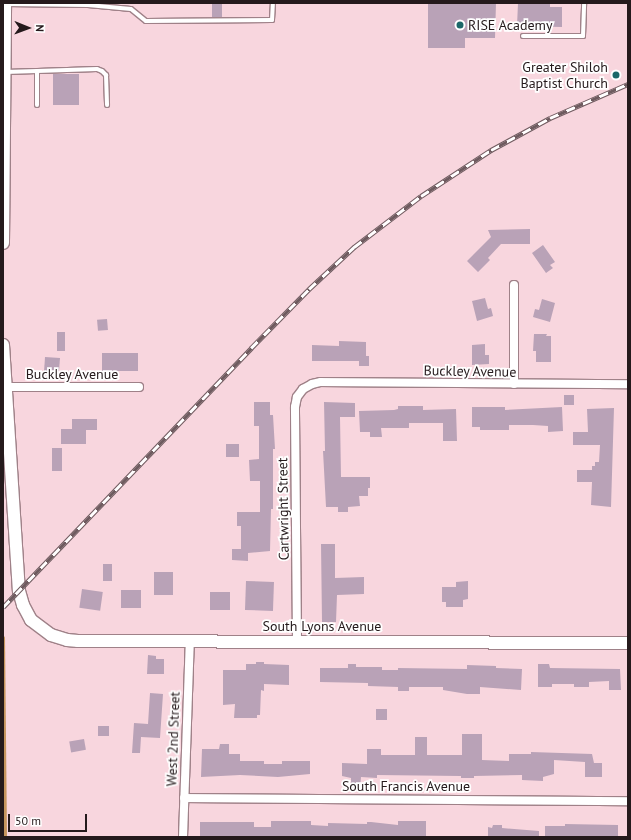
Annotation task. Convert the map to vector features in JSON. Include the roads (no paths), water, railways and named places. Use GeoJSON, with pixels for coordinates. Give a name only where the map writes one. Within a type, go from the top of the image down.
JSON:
{"type":"FeatureCollection","features":[{"type":"Feature","properties":{"kind":"street"},"geometry":{"type":"LineString","coordinates":[[3,243],[5,4]]}},
{"type":"Feature","properties":{"kind":"street"},"geometry":{"type":"LineString","coordinates":[[514,285],[514,384]]}},
{"type":"Feature","properties":{"kind":"street"},"geometry":{"type":"LineString","coordinates":[[3,345],[5,387]]}},
{"type":"Feature","properties":{"kind":"street","name":"Buckley Avenue"},"geometry":{"type":"LineString","coordinates":[[312,384],[321,382],[628,384]]}},
{"type":"Feature","properties":{"kind":"street","name":"Cartwright Street"},"geometry":{"type":"LineString","coordinates":[[297,641],[295,407],[297,397],[303,389],[312,384]]}},
{"type":"Feature","properties":{"kind":"street","name":"Buckley Avenue"},"geometry":{"type":"LineString","coordinates":[[5,387],[139,387]]}},
{"type":"Feature","properties":{"kind":"street","name":"South Lyons Avenue"},"geometry":{"type":"LineString","coordinates":[[5,387],[19,591],[26,612],[31,620],[43,630],[67,640],[628,643]]}},
{"type":"Feature","properties":{"kind":"street","name":"West 2nd Street"},"geometry":{"type":"LineString","coordinates":[[183,837],[190,641]]}},
{"type":"Feature","properties":{"kind":"street","name":"South Francis Avenue"},"geometry":{"type":"LineString","coordinates":[[184,798],[628,800]]}},
{"type":"Feature","properties":{"kind":"lane"},"geometry":{"type":"LineString","coordinates":[[5,4],[74,4],[131,9],[146,22],[272,20],[273,3]]}},
{"type":"Feature","properties":{"kind":"lane"},"geometry":{"type":"LineString","coordinates":[[523,36],[583,36],[584,3]]}},
{"type":"Feature","properties":{"kind":"lane"},"geometry":{"type":"LineString","coordinates":[[4,72],[97,69],[106,75],[107,105]]}},
{"type":"Feature","properties":{"kind":"lane"},"geometry":{"type":"LineString","coordinates":[[37,105],[38,71]]}},
{"type":"Feature","properties":{"kind":"railway"},"geometry":{"type":"LineString","coordinates":[[3,607],[251,348],[309,289],[354,247],[421,196],[491,150],[550,118],[628,84]]}},
{"type":"Feature","properties":{"kind":"place","name":"RISE Academy"},"geometry":{"type":"Point","coordinates":[460,25]}},
{"type":"Feature","properties":{"kind":"place","name":"Greater Shiloh Baptist Church"},"geometry":{"type":"Point","coordinates":[616,75]}}]}
